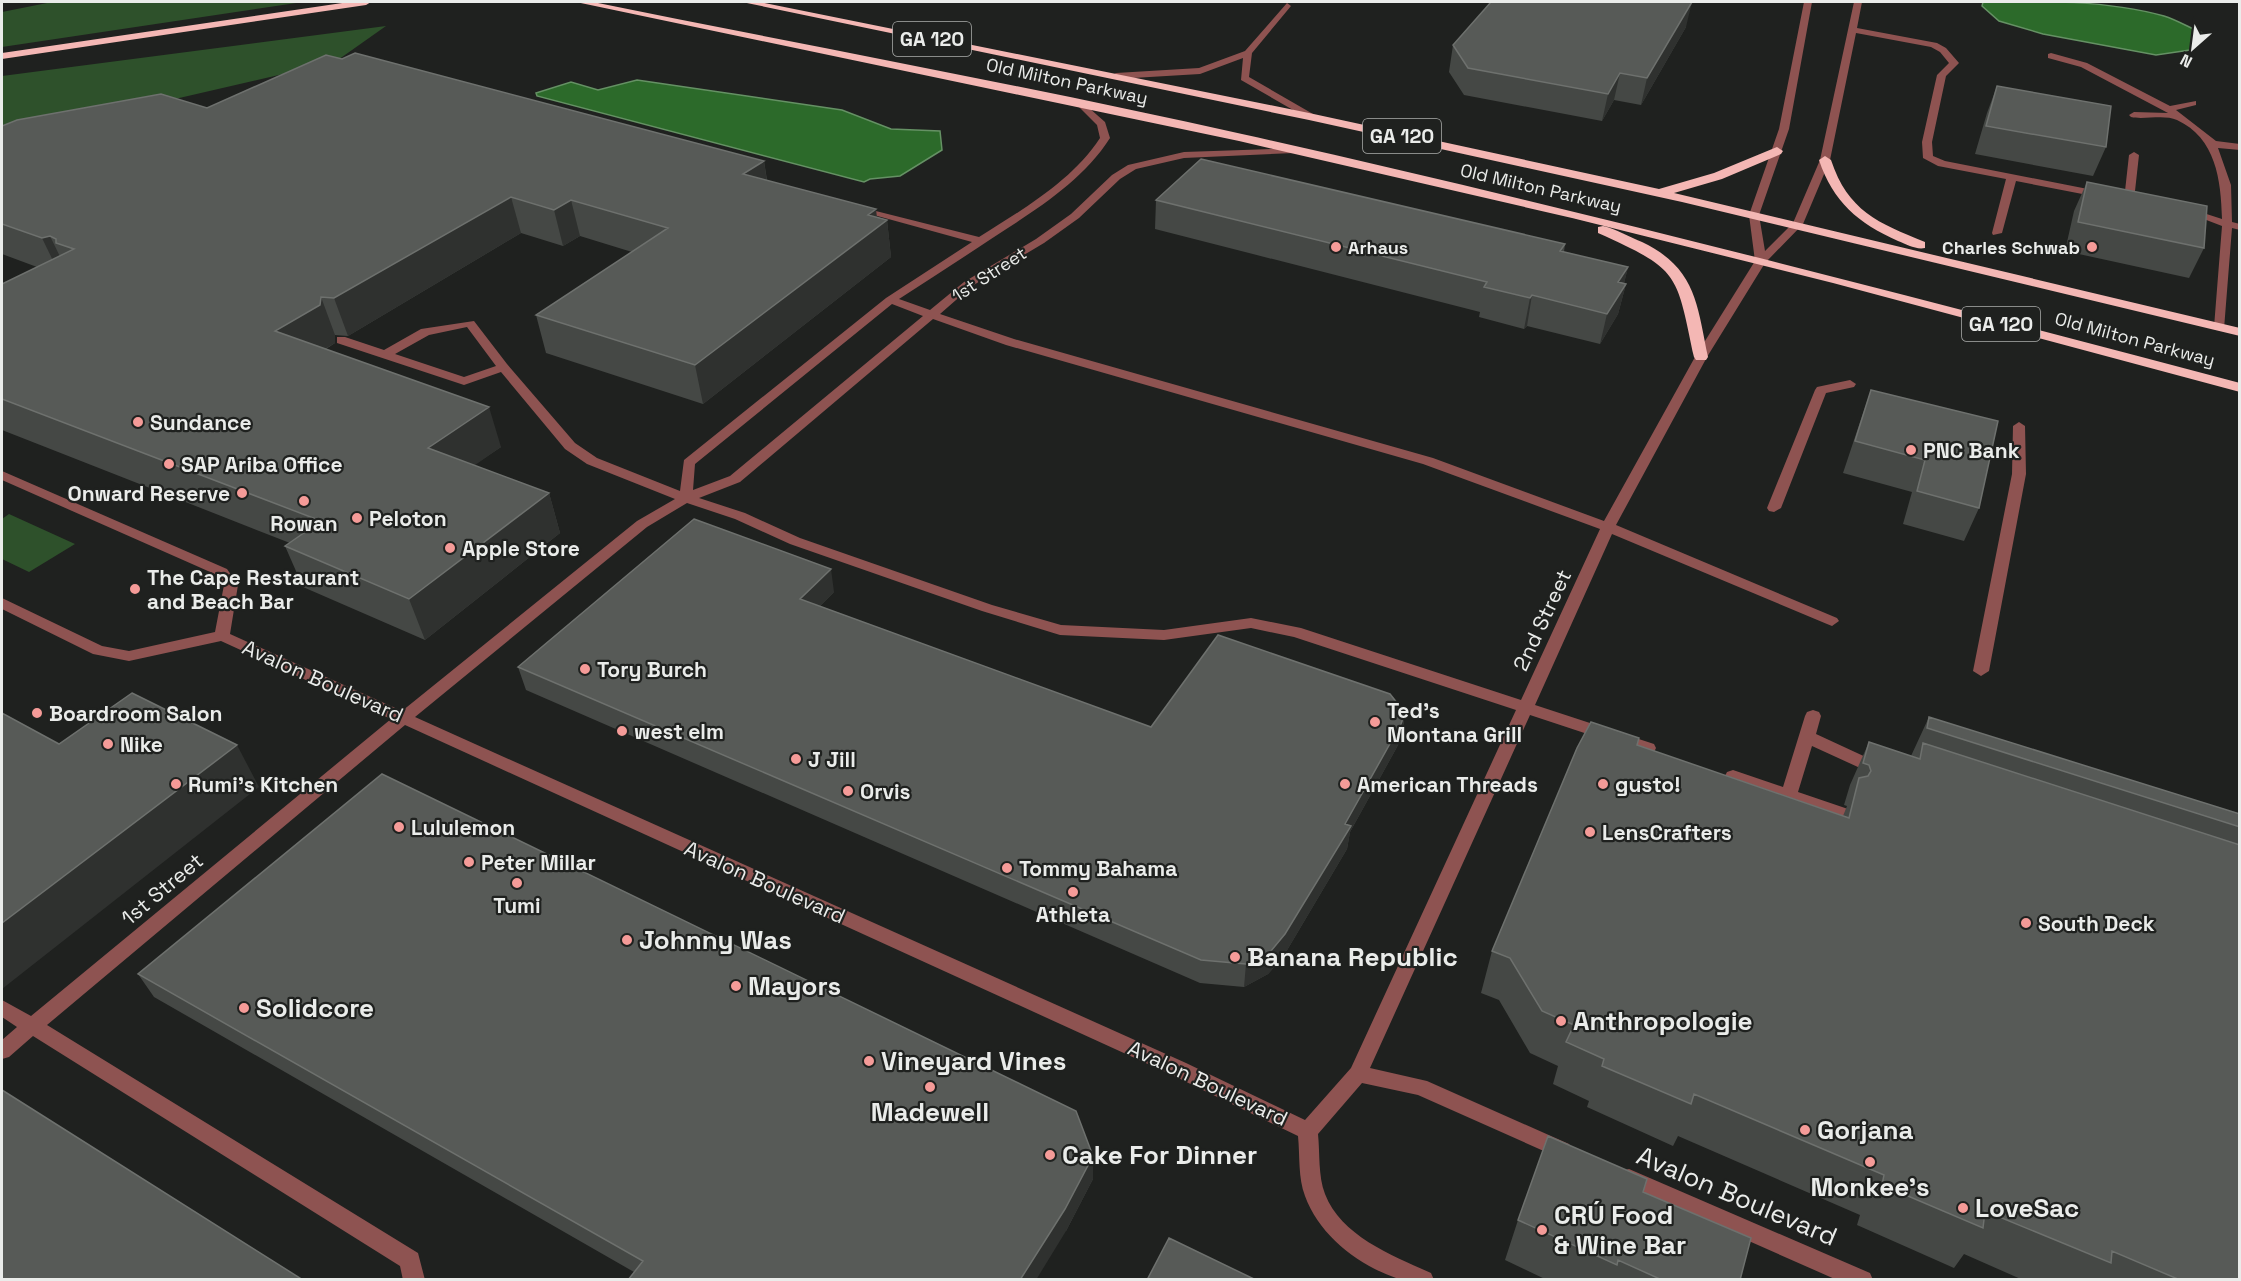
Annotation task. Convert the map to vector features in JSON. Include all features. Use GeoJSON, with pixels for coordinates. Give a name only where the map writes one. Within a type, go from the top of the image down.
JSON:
{"type":"FeatureCollection","features":[{"type":"Feature","properties":{"kind":"highway"},"geometry":{"type":"LineString","coordinates":[[2,56],[366,2]]}},
{"type":"Feature","properties":{"kind":"highway","name":"Old Milton Parkway"},"geometry":{"type":"LineString","coordinates":[[581,2],[1080,103],[1572,214],[1761,261],[2240,388]]}},
{"type":"Feature","properties":{"kind":"highway","name":"Old Milton Parkway"},"geometry":{"type":"LineString","coordinates":[[747,2],[1310,116],[1660,193],[1798,224],[2240,332]]}},
{"type":"Feature","properties":{"kind":"highway"},"geometry":{"type":"LineString","coordinates":[[1660,193],[1718,177],[1777,152]]}},
{"type":"Feature","properties":{"kind":"highway"},"geometry":{"type":"LineString","coordinates":[[1825,160],[1831,182],[1842,200],[1863,218],[1974,267]]}},
{"type":"Feature","properties":{"kind":"highway"},"geometry":{"type":"LineString","coordinates":[[1572,214],[1654,255],[1678,274],[1686,291],[1701,357]]}},
{"type":"Feature","properties":{"kind":"street"},"geometry":{"type":"LineString","coordinates":[[1761,261],[1754,215],[1777,152],[1795,81],[1808,2]]}},
{"type":"Feature","properties":{"kind":"street"},"geometry":{"type":"LineString","coordinates":[[1798,224],[1825,160],[1858,2]]}},
{"type":"Feature","properties":{"kind":"street"},"geometry":{"type":"LineString","coordinates":[[1287,6],[1248,54],[1244,78],[1310,116]]}},
{"type":"Feature","properties":{"kind":"street"},"geometry":{"type":"LineString","coordinates":[[1851,30],[1919,41],[1943,50],[1954,63],[1942,75],[1927,142],[1928,158],[1942,164],[2135,201],[2134,155]]}},
{"type":"Feature","properties":{"kind":"street"},"geometry":{"type":"LineString","coordinates":[[1116,76],[1200,71],[1248,54]]}},
{"type":"Feature","properties":{"kind":"street"},"geometry":{"type":"LineString","coordinates":[[2051,56],[2084,65],[2169,109],[2212,144],[2226,185],[2227,224],[2220,327]]}},
{"type":"Feature","properties":{"kind":"street","name":"1st Street"},"geometry":{"type":"LineString","coordinates":[[686,498],[689,462],[890,300],[981,241],[1067,180],[1101,147],[1105,138],[1102,124],[1080,103]]}},
{"type":"Feature","properties":{"kind":"street"},"geometry":{"type":"LineString","coordinates":[[2169,109],[2193,104]]}},
{"type":"Feature","properties":{"kind":"street"},"geometry":{"type":"LineString","coordinates":[[2134,115],[2179,116]]}},
{"type":"Feature","properties":{"kind":"street"},"geometry":{"type":"LineString","coordinates":[[2212,144],[2240,147]]}},
{"type":"Feature","properties":{"kind":"street","name":"1st Street"},"geometry":{"type":"LineString","coordinates":[[2,1051],[403,718],[642,524],[686,498],[735,479],[968,284],[1040,241],[1066,222],[1116,177],[1132,167],[1150,161],[1184,155],[1294,150]]}},
{"type":"Feature","properties":{"kind":"street"},"geometry":{"type":"LineString","coordinates":[[1997,233],[2012,177]]}},
{"type":"Feature","properties":{"kind":"street"},"geometry":{"type":"LineString","coordinates":[[2226,185],[2240,184]]}},
{"type":"Feature","properties":{"kind":"street"},"geometry":{"type":"LineString","coordinates":[[845,204],[981,241]]}},
{"type":"Feature","properties":{"kind":"street"},"geometry":{"type":"LineString","coordinates":[[2173,208],[2240,226]]}},
{"type":"Feature","properties":{"kind":"street","name":"2nd Street"},"geometry":{"type":"LineString","coordinates":[[1358,1074],[1608,527],[1701,357],[1761,261],[1798,224]]}},
{"type":"Feature","properties":{"kind":"street"},"geometry":{"type":"LineString","coordinates":[[890,300],[1010,342],[1428,461],[1608,527],[1832,621]]}},
{"type":"Feature","properties":{"kind":"street"},"geometry":{"type":"LineString","coordinates":[[385,355],[425,332],[470,323],[503,367],[570,446],[585,456],[686,498],[740,516],[795,541],[987,608],[1060,630],[1164,635],[1251,623],[1296,632],[1648,748]]}},
{"type":"Feature","properties":{"kind":"street"},"geometry":{"type":"LineString","coordinates":[[340,340],[464,381],[503,367]]}},
{"type":"Feature","properties":{"kind":"street"},"geometry":{"type":"LineString","coordinates":[[1774,508],[1821,390],[1850,384]]}},
{"type":"Feature","properties":{"kind":"street"},"geometry":{"type":"LineString","coordinates":[[1982,671],[2019,474],[2019,426]]}},
{"type":"Feature","properties":{"kind":"street","name":"Avalon Boulevard"},"geometry":{"type":"LineString","coordinates":[[2,475],[222,572],[231,585],[222,636]]}},
{"type":"Feature","properties":{"kind":"street","name":"Avalon Boulevard"},"geometry":{"type":"LineString","coordinates":[[2,603],[98,650],[129,656],[222,636],[1179,1069],[1308,1131]]}},
{"type":"Feature","properties":{"kind":"street"},"geometry":{"type":"LineString","coordinates":[[1790,795],[1812,716]]}},
{"type":"Feature","properties":{"kind":"street"},"geometry":{"type":"LineString","coordinates":[[1806,736],[1895,775]]}},
{"type":"Feature","properties":{"kind":"street"},"geometry":{"type":"LineString","coordinates":[[1733,776],[1842,813]]}},
{"type":"Feature","properties":{"kind":"street"},"geometry":{"type":"LineString","coordinates":[[2,1008],[410,1260],[414,1280]]}},
{"type":"Feature","properties":{"kind":"street"},"geometry":{"type":"LineString","coordinates":[[1358,1074],[1420,1087],[1576,1156]]}},
{"type":"Feature","properties":{"kind":"street","name":"Avalon Boulevard"},"geometry":{"type":"LineString","coordinates":[[1358,1074],[1308,1131],[1314,1196],[1337,1230],[1374,1257],[1423,1280]]}},
{"type":"Feature","properties":{"kind":"street","name":"Avalon Boulevard"},"geometry":{"type":"LineString","coordinates":[[1609,1170],[1862,1280]]}},
{"type":"Feature","properties":{"kind":"shaded area"},"geometry":{"type":"Polygon","coordinates":[[[52,2],[303,2],[2,47],[2,12],[52,2]]]}},
{"type":"Feature","properties":{"kind":"shaded area"},"geometry":{"type":"Polygon","coordinates":[[[1983,2],[2051,2],[2120,7],[2164,16],[2202,33],[2190,50],[2156,55],[2043,34],[1999,21],[1982,6],[1983,2]]]}},
{"type":"Feature","properties":{"kind":"shaded area"},"geometry":{"type":"Polygon","coordinates":[[[386,26],[335,62],[2,139],[2,76],[386,26]]]}},
{"type":"Feature","properties":{"kind":"shaded area"},"geometry":{"type":"Polygon","coordinates":[[[637,80],[842,110],[891,129],[940,131],[942,150],[900,176],[870,179],[864,182],[537,96],[536,93],[571,82],[598,90],[637,80]]]}},
{"type":"Feature","properties":{"kind":"shaded area"},"geometry":{"type":"Polygon","coordinates":[[[9,514],[75,544],[29,572],[2,559],[2,519],[9,514]]]}},
{"type":"Feature","properties":{"kind":"building"},"geometry":{"type":"Polygon","coordinates":[[[1491,2],[1692,2],[1647,78],[1620,73],[1608,94],[1468,68],[1453,45],[1491,2]]]}},
{"type":"Feature","properties":{"kind":"building"},"geometry":{"type":"Polygon","coordinates":[[[355,53],[764,161],[743,174],[876,209],[868,215],[887,220],[695,365],[536,315],[668,228],[571,200],[554,210],[511,197],[334,298],[321,297],[320,305],[275,331],[489,407],[428,448],[549,493],[409,599],[285,546],[321,521],[2,399],[2,284],[74,249],[56,243],[56,239],[50,236],[42,238],[2,224],[2,126],[17,120],[161,94],[207,108],[326,55],[342,59],[355,53]]]}},
{"type":"Feature","properties":{"kind":"building"},"geometry":{"type":"Polygon","coordinates":[[[1997,86],[2111,106],[2106,147],[1986,126],[1997,86]]]}},
{"type":"Feature","properties":{"kind":"building"},"geometry":{"type":"Polygon","coordinates":[[[1201,159],[1565,244],[1560,251],[1628,267],[1618,282],[1626,284],[1607,314],[1532,295],[1530,298],[1484,287],[1487,282],[1156,200],[1201,159]]]}},
{"type":"Feature","properties":{"kind":"building"},"geometry":{"type":"Polygon","coordinates":[[[2087,182],[2207,206],[2204,248],[2078,222],[2087,182]]]}},
{"type":"Feature","properties":{"kind":"building"},"geometry":{"type":"Polygon","coordinates":[[[1871,390],[1998,421],[1979,508],[1917,491],[1925,460],[1855,441],[1871,390]]]}},
{"type":"Feature","properties":{"kind":"building"},"geometry":{"type":"Polygon","coordinates":[[[694,519],[831,569],[800,599],[1151,727],[1218,635],[1390,694],[1405,713],[1345,824],[1351,826],[1285,934],[1271,951],[1246,964],[1201,960],[518,667],[694,519]]]}},
{"type":"Feature","properties":{"kind":"building"},"geometry":{"type":"Polygon","coordinates":[[[132,693],[237,745],[2,923],[2,713],[59,744],[132,693]]]}},
{"type":"Feature","properties":{"kind":"building"},"geometry":{"type":"Polygon","coordinates":[[[1929,717],[2240,814],[2240,827],[1927,728],[1929,717]]]}},
{"type":"Feature","properties":{"kind":"building"},"geometry":{"type":"Polygon","coordinates":[[[1591,722],[1639,738],[1637,745],[1849,818],[1859,778],[1868,776],[1871,771],[1869,765],[1863,763],[1869,742],[1920,759],[1923,743],[2240,845],[2240,1280],[2180,1280],[2112,1251],[2111,1263],[1985,1211],[1983,1228],[1882,1185],[1884,1175],[1694,1094],[1691,1104],[1602,1066],[1604,1059],[1566,1042],[1574,1025],[1542,1011],[1510,958],[1492,951],[1577,748],[1591,722]]]}},
{"type":"Feature","properties":{"kind":"building"},"geometry":{"type":"Polygon","coordinates":[[[382,774],[1076,1111],[1093,1156],[1065,1209],[1020,1280],[628,1280],[643,1261],[138,974],[382,774]]]}},
{"type":"Feature","properties":{"kind":"building"},"geometry":{"type":"Polygon","coordinates":[[[2,1090],[303,1280],[2,1280],[2,1090]]]}},
{"type":"Feature","properties":{"kind":"building"},"geometry":{"type":"Polygon","coordinates":[[[1548,1136],[1647,1179],[1643,1192],[1751,1238],[1740,1280],[1662,1280],[1618,1260],[1617,1265],[1518,1220],[1548,1136]]]}},
{"type":"Feature","properties":{"kind":"building"},"geometry":{"type":"Polygon","coordinates":[[[1169,1238],[1256,1280],[1147,1280],[1169,1238]]]}},
{"type":"Feature","properties":{"kind":"place","name":"Arhaus"},"geometry":{"type":"Point","coordinates":[1336,247]}},
{"type":"Feature","properties":{"kind":"place","name":"Charles Schwab"},"geometry":{"type":"Point","coordinates":[2092,247]}},
{"type":"Feature","properties":{"kind":"place","name":"Sundance"},"geometry":{"type":"Point","coordinates":[138,422]}},
{"type":"Feature","properties":{"kind":"place","name":"PNC Bank"},"geometry":{"type":"Point","coordinates":[1911,450]}},
{"type":"Feature","properties":{"kind":"place","name":"SAP Ariba Office"},"geometry":{"type":"Point","coordinates":[169,464]}},
{"type":"Feature","properties":{"kind":"place","name":"Onward Reserve"},"geometry":{"type":"Point","coordinates":[242,493]}},
{"type":"Feature","properties":{"kind":"place","name":"Rowan"},"geometry":{"type":"Point","coordinates":[304,501]}},
{"type":"Feature","properties":{"kind":"place","name":"Peloton"},"geometry":{"type":"Point","coordinates":[357,518]}},
{"type":"Feature","properties":{"kind":"place","name":"Apple Store"},"geometry":{"type":"Point","coordinates":[450,548]}},
{"type":"Feature","properties":{"kind":"place","name":"The Cape Restaurant and Beach Bar"},"geometry":{"type":"Point","coordinates":[135,589]}},
{"type":"Feature","properties":{"kind":"place","name":"Tory Burch"},"geometry":{"type":"Point","coordinates":[585,669]}},
{"type":"Feature","properties":{"kind":"place","name":"Boardroom Salon"},"geometry":{"type":"Point","coordinates":[37,713]}},
{"type":"Feature","properties":{"kind":"place","name":"Ted's Montana Grill"},"geometry":{"type":"Point","coordinates":[1375,722]}},
{"type":"Feature","properties":{"kind":"place","name":"west elm"},"geometry":{"type":"Point","coordinates":[622,731]}},
{"type":"Feature","properties":{"kind":"place","name":"Nike"},"geometry":{"type":"Point","coordinates":[108,744]}},
{"type":"Feature","properties":{"kind":"place","name":"J Jill"},"geometry":{"type":"Point","coordinates":[796,759]}},
{"type":"Feature","properties":{"kind":"place","name":"Rumi's Kitchen"},"geometry":{"type":"Point","coordinates":[176,784]}},
{"type":"Feature","properties":{"kind":"place","name":"American Threads"},"geometry":{"type":"Point","coordinates":[1345,784]}},
{"type":"Feature","properties":{"kind":"place","name":"gusto!"},"geometry":{"type":"Point","coordinates":[1603,784]}},
{"type":"Feature","properties":{"kind":"place","name":"Orvis"},"geometry":{"type":"Point","coordinates":[848,791]}},
{"type":"Feature","properties":{"kind":"place","name":"Lululemon"},"geometry":{"type":"Point","coordinates":[399,827]}},
{"type":"Feature","properties":{"kind":"place","name":"LensCrafters"},"geometry":{"type":"Point","coordinates":[1590,832]}},
{"type":"Feature","properties":{"kind":"place","name":"Peter Millar"},"geometry":{"type":"Point","coordinates":[469,862]}},
{"type":"Feature","properties":{"kind":"place","name":"Tommy Bahama"},"geometry":{"type":"Point","coordinates":[1007,868]}},
{"type":"Feature","properties":{"kind":"place","name":"Tumi"},"geometry":{"type":"Point","coordinates":[517,883]}},
{"type":"Feature","properties":{"kind":"place","name":"Athleta"},"geometry":{"type":"Point","coordinates":[1073,892]}},
{"type":"Feature","properties":{"kind":"place","name":"South Deck"},"geometry":{"type":"Point","coordinates":[2026,923]}},
{"type":"Feature","properties":{"kind":"place","name":"Johnny Was"},"geometry":{"type":"Point","coordinates":[627,940]}},
{"type":"Feature","properties":{"kind":"place","name":"Banana Republic"},"geometry":{"type":"Point","coordinates":[1235,957]}},
{"type":"Feature","properties":{"kind":"place","name":"Mayors"},"geometry":{"type":"Point","coordinates":[736,986]}},
{"type":"Feature","properties":{"kind":"place","name":"Solidcore"},"geometry":{"type":"Point","coordinates":[244,1008]}},
{"type":"Feature","properties":{"kind":"place","name":"Anthropologie"},"geometry":{"type":"Point","coordinates":[1561,1021]}},
{"type":"Feature","properties":{"kind":"place","name":"Vineyard Vines"},"geometry":{"type":"Point","coordinates":[869,1061]}},
{"type":"Feature","properties":{"kind":"place","name":"Madewell"},"geometry":{"type":"Point","coordinates":[930,1087]}},
{"type":"Feature","properties":{"kind":"place","name":"Gorjana"},"geometry":{"type":"Point","coordinates":[1805,1130]}},
{"type":"Feature","properties":{"kind":"place","name":"Cake For Dinner"},"geometry":{"type":"Point","coordinates":[1050,1155]}},
{"type":"Feature","properties":{"kind":"place","name":"Monkee's"},"geometry":{"type":"Point","coordinates":[1870,1162]}},
{"type":"Feature","properties":{"kind":"place","name":"LoveSac"},"geometry":{"type":"Point","coordinates":[1963,1208]}},
{"type":"Feature","properties":{"kind":"place","name":"CRÚ Food & Wine Bar"},"geometry":{"type":"Point","coordinates":[1542,1230]}}]}
